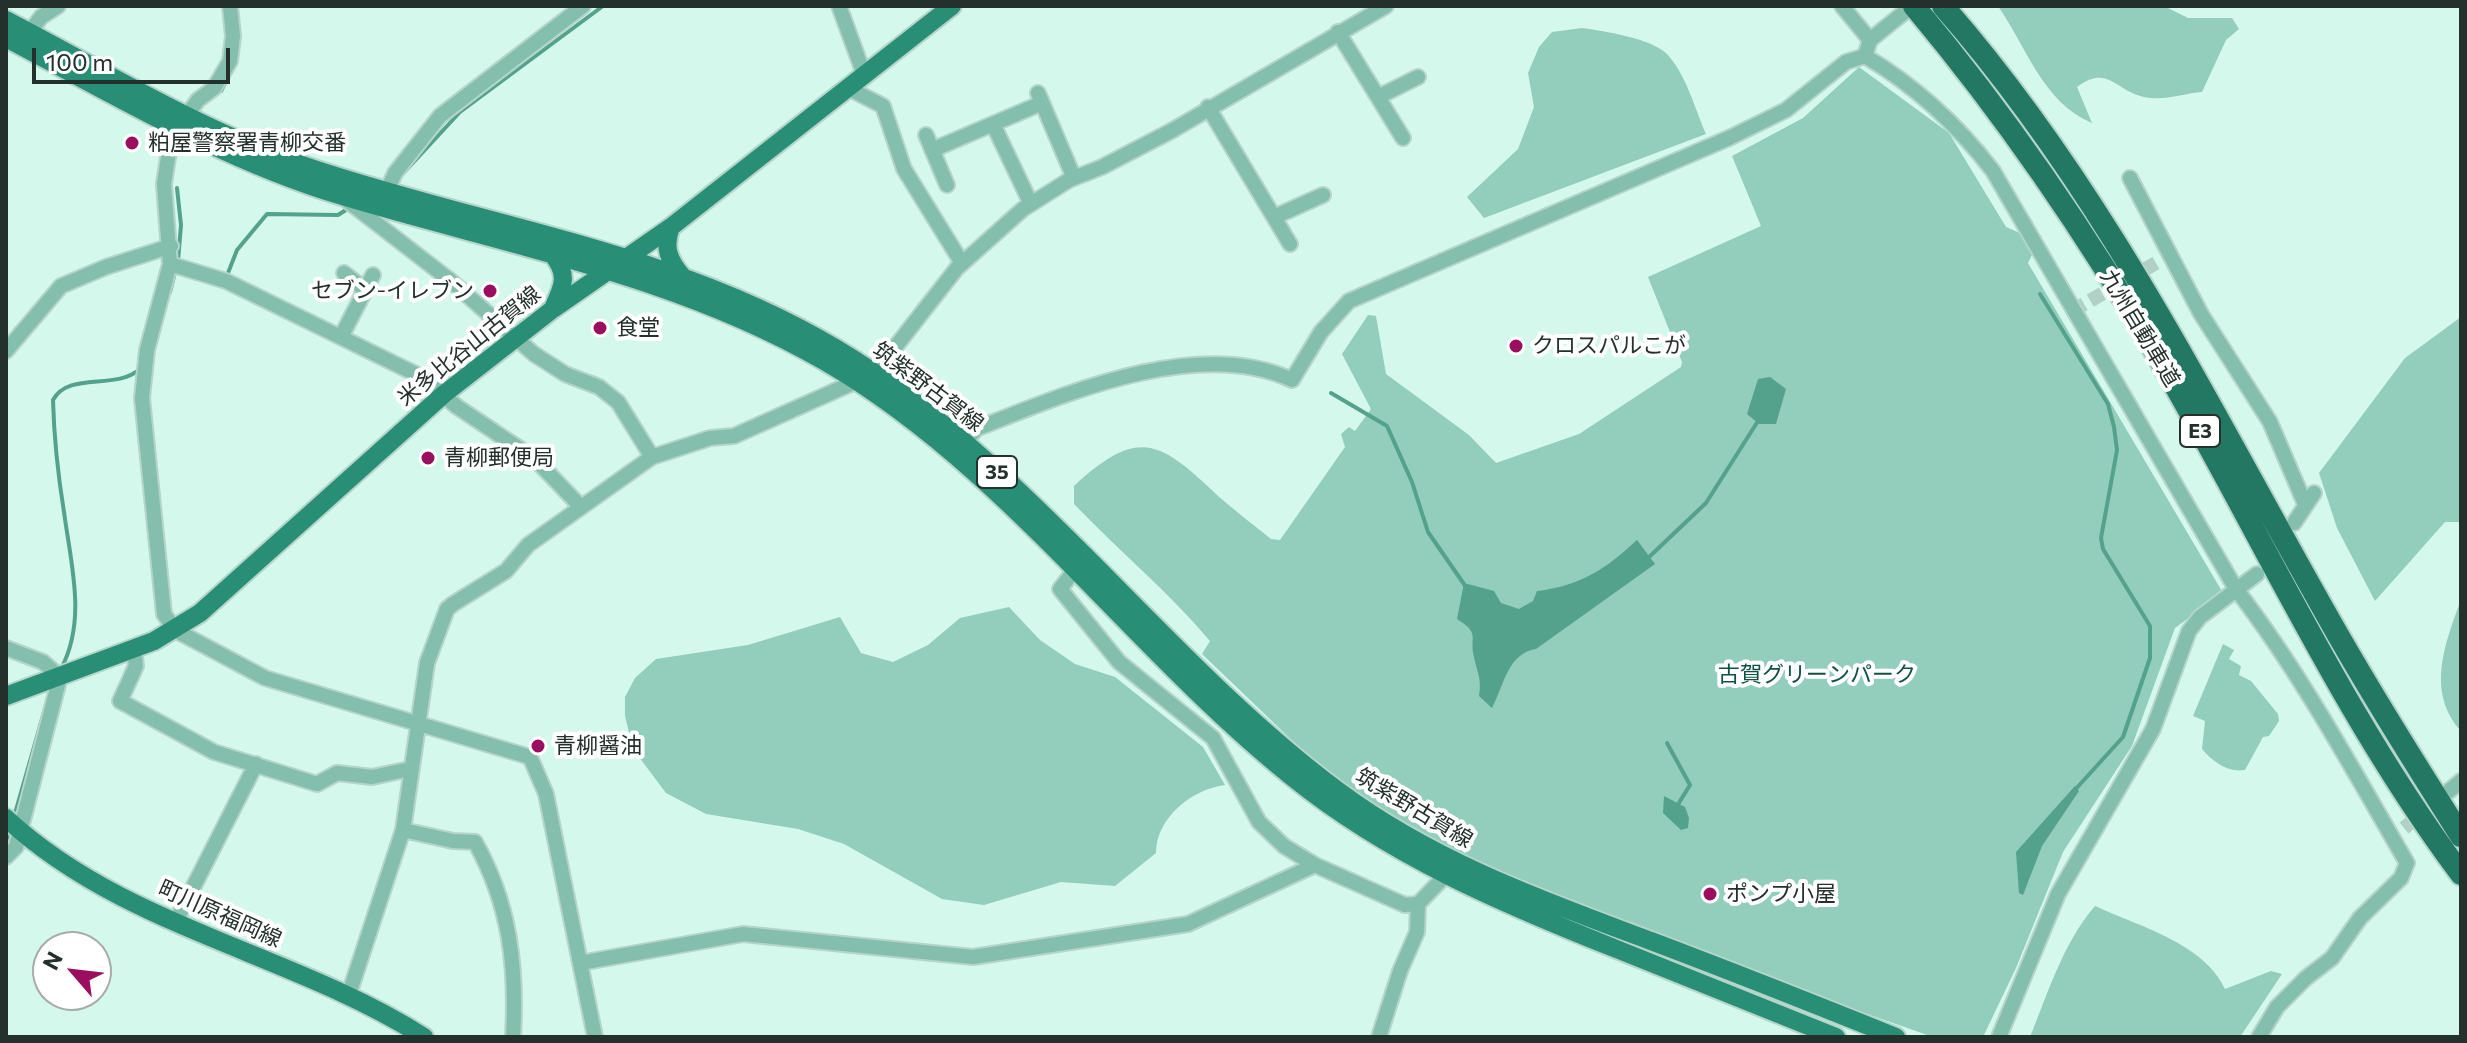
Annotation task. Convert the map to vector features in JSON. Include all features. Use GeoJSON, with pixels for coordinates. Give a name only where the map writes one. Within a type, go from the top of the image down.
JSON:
{"type":"FeatureCollection","features":[{"type":"Feature","properties":{"kind":"highway","name":"九州自動車道"},"geometry":{"type":"LineString","coordinates":[[1913,6],[2021,143],[2084,234],[2162,363],[2322,653],[2461,874]]}},
{"type":"Feature","properties":{"kind":"highway","name":"九州自動車道"},"geometry":{"type":"LineString","coordinates":[[1943,6],[2061,159],[2127,259],[2199,381],[2338,635],[2461,836]]}},
{"type":"Feature","properties":{"kind":"main road","name":"米多比谷山古賀線"},"geometry":{"type":"LineString","coordinates":[[6,696],[134,649],[175,630],[226,593],[444,394],[606,270],[671,227],[952,6]]}},
{"type":"Feature","properties":{"kind":"main road","name":"筑紫野古賀線"},"geometry":{"type":"LineString","coordinates":[[6,20],[19,36],[181,122],[249,164],[342,196],[659,285],[867,377],[1287,773],[1368,833],[1445,876],[1505,904],[1836,1037]]}},
{"type":"Feature","properties":{"kind":"main road","name":"筑紫野古賀線"},"geometry":{"type":"LineString","coordinates":[[181,122],[303,166],[682,276],[784,320],[965,443],[1233,702],[1293,756],[1382,822],[1513,890],[1896,1037]]}},
{"type":"Feature","properties":{"kind":"main road"},"geometry":{"type":"LineString","coordinates":[[671,227],[666,239],[668,252],[682,276]]}},
{"type":"Feature","properties":{"kind":"main road"},"geometry":{"type":"LineString","coordinates":[[553,255],[565,271],[565,283],[553,309]]}},
{"type":"Feature","properties":{"kind":"main road","name":"町川原福岡線"},"geometry":{"type":"LineString","coordinates":[[12,824],[66,866],[176,921],[348,997],[424,1037]]}},
{"type":"Feature","properties":{"kind":"street"},"geometry":{"type":"LineString","coordinates":[[19,36],[58,6]]}},
{"type":"Feature","properties":{"kind":"street"},"geometry":{"type":"LineString","coordinates":[[230,6],[233,36],[230,61],[214,88],[181,122],[170,144],[164,184],[170,264],[147,350],[142,398],[164,614],[175,630],[265,678],[524,754],[537,767],[595,1037]]}},
{"type":"Feature","properties":{"kind":"street"},"geometry":{"type":"LineString","coordinates":[[387,191],[395,173],[440,116],[583,6]]}},
{"type":"Feature","properties":{"kind":"street"},"geometry":{"type":"LineString","coordinates":[[839,6],[865,77]]}},
{"type":"Feature","properties":{"kind":"street"},"geometry":{"type":"LineString","coordinates":[[134,649],[136,666],[120,701],[214,752],[317,784],[337,773],[372,777],[410,769],[414,765],[427,663],[447,609],[506,571],[528,545],[652,457],[710,438],[734,436],[867,377],[962,263],[1031,204],[1074,178],[1145,145],[1386,6]]}},
{"type":"Feature","properties":{"kind":"street"},"geometry":{"type":"LineString","coordinates":[[1842,6],[1874,37]]}},
{"type":"Feature","properties":{"kind":"street"},"geometry":{"type":"LineString","coordinates":[[965,443],[976,429],[1115,377],[1213,365],[1269,369],[1292,380],[1321,332],[1349,301],[1729,138],[1786,110],[1846,62],[1865,56],[1874,37],[1913,6]]}},
{"type":"Feature","properties":{"kind":"street"},"geometry":{"type":"LineString","coordinates":[[1338,32],[1403,138]]}},
{"type":"Feature","properties":{"kind":"street"},"geometry":{"type":"LineString","coordinates":[[1865,56],[1935,105],[1967,136],[1993,171],[2236,589],[2269,632],[2398,832],[2407,863],[2406,871],[2360,918],[2332,958],[2277,1007],[2259,1037]]}},
{"type":"Feature","properties":{"kind":"street"},"geometry":{"type":"LineString","coordinates":[[1378,97],[1418,77]]}},
{"type":"Feature","properties":{"kind":"street"},"geometry":{"type":"LineString","coordinates":[[850,89],[883,106],[904,169],[962,263]]}},
{"type":"Feature","properties":{"kind":"street"},"geometry":{"type":"LineString","coordinates":[[932,150],[993,124],[1040,98],[1074,178]]}},
{"type":"Feature","properties":{"kind":"street"},"geometry":{"type":"LineString","coordinates":[[1208,107],[1290,244]]}},
{"type":"Feature","properties":{"kind":"street"},"geometry":{"type":"LineString","coordinates":[[993,124],[1031,204]]}},
{"type":"Feature","properties":{"kind":"street"},"geometry":{"type":"LineString","coordinates":[[926,135],[947,185]]}},
{"type":"Feature","properties":{"kind":"street"},"geometry":{"type":"LineString","coordinates":[[2130,178],[2201,314],[2270,422],[2310,498],[2294,523]]}},
{"type":"Feature","properties":{"kind":"street"},"geometry":{"type":"LineString","coordinates":[[1274,217],[1323,195]]}},
{"type":"Feature","properties":{"kind":"street"},"geometry":{"type":"LineString","coordinates":[[342,196],[534,354],[565,374],[599,387],[618,402],[652,457]]}},
{"type":"Feature","properties":{"kind":"street"},"geometry":{"type":"LineString","coordinates":[[6,351],[61,286],[106,267],[171,246]]}},
{"type":"Feature","properties":{"kind":"street"},"geometry":{"type":"LineString","coordinates":[[2156,263],[2171,254]]}},
{"type":"Feature","properties":{"kind":"street"},"geometry":{"type":"LineString","coordinates":[[170,264],[226,281],[426,379],[535,459],[581,507]]}},
{"type":"Feature","properties":{"kind":"street"},"geometry":{"type":"LineString","coordinates":[[344,273],[364,289]]}},
{"type":"Feature","properties":{"kind":"street"},"geometry":{"type":"LineString","coordinates":[[341,337],[373,275]]}},
{"type":"Feature","properties":{"kind":"street"},"geometry":{"type":"LineString","coordinates":[[1074,571],[1060,589],[1119,662],[1213,738],[1259,822],[1284,846],[1315,865],[1395,902],[1418,904]]}},
{"type":"Feature","properties":{"kind":"street"},"geometry":{"type":"LineString","coordinates":[[1999,1037],[2058,894],[2153,729],[2189,631],[2200,617],[2257,574]]}},
{"type":"Feature","properties":{"kind":"street"},"geometry":{"type":"LineString","coordinates":[[6,648],[43,662],[60,677],[12,824],[16,847],[6,857]]}},
{"type":"Feature","properties":{"kind":"street"},"geometry":{"type":"LineString","coordinates":[[176,921],[256,764]]}},
{"type":"Feature","properties":{"kind":"street"},"geometry":{"type":"LineString","coordinates":[[348,997],[403,830],[410,769]]}},
{"type":"Feature","properties":{"kind":"street"},"geometry":{"type":"LineString","coordinates":[[403,830],[453,841],[475,842],[483,855],[508,921],[514,953],[513,1037]]}},
{"type":"Feature","properties":{"kind":"street"},"geometry":{"type":"LineString","coordinates":[[580,963],[743,934],[973,957],[1188,924],[1315,865]]}},
{"type":"Feature","properties":{"kind":"street"},"geometry":{"type":"LineString","coordinates":[[1379,1037],[1400,971],[1417,932],[1418,904],[1445,876]]}},
{"type":"Feature","properties":{"kind":"green space"},"geometry":{"type":"Polygon","coordinates":[[[1998,6],[2152,6],[2168,8],[2188,18],[2232,18],[2239,29],[2226,40],[2202,92],[2151,98],[2098,78],[2077,87],[2092,123],[2075,114],[2048,88],[1998,6]]]}},
{"type":"Feature","properties":{"kind":"green space"},"geometry":{"type":"Polygon","coordinates":[[[1582,28],[1614,33],[1660,48],[1674,62],[1685,82],[1706,134],[1484,218],[1467,197],[1518,149],[1534,107],[1528,73],[1539,47],[1552,32],[1582,28]]]}},
{"type":"Feature","properties":{"kind":"green space","name":"古賀グリーンパーク"},"geometry":{"type":"Polygon","coordinates":[[[1859,67],[1949,133],[2006,227],[2020,233],[2032,255],[2028,263],[2223,593],[2175,628],[2132,746],[2063,852],[2016,968],[1983,1037],[1933,1037],[1736,968],[1498,877],[1346,792],[1202,654],[1210,641],[1178,605],[1074,504],[1074,486],[1096,467],[1133,448],[1149,448],[1180,463],[1271,539],[1280,540],[1345,447],[1341,434],[1349,427],[1355,431],[1371,409],[1342,354],[1368,315],[1376,316],[1386,374],[1469,435],[1496,463],[1579,434],[1681,367],[1682,362],[1648,277],[1761,226],[1732,156],[1803,118],[1859,67]]]}},
{"type":"Feature","properties":{"kind":"green space"},"geometry":{"type":"Polygon","coordinates":[[[2461,317],[2461,522],[2445,522],[2375,601],[2337,528],[2319,473],[2405,358],[2461,317]]]}},
{"type":"Feature","properties":{"kind":"green space"},"geometry":{"type":"Polygon","coordinates":[[[2461,599],[2461,731],[2450,716],[2441,683],[2445,649],[2461,599]]]}},
{"type":"Feature","properties":{"kind":"green space"},"geometry":{"type":"Polygon","coordinates":[[[1009,607],[1040,640],[1075,664],[1115,677],[1203,747],[1225,785],[1200,792],[1178,807],[1162,828],[1156,853],[1115,886],[1061,882],[984,905],[942,899],[844,844],[798,829],[706,814],[666,793],[633,749],[625,716],[625,697],[635,678],[656,659],[748,645],[840,617],[861,653],[893,662],[928,645],[960,618],[1009,607]]]}},
{"type":"Feature","properties":{"kind":"green space"},"geometry":{"type":"Polygon","coordinates":[[[2223,644],[2234,650],[2229,659],[2241,666],[2239,675],[2251,681],[2278,714],[2279,721],[2269,736],[2263,737],[2245,770],[2227,768],[2206,754],[2202,749],[2205,721],[2193,716],[2223,644]]]}},
{"type":"Feature","properties":{"kind":"green space"},"geometry":{"type":"Polygon","coordinates":[[[2095,906],[2186,948],[2202,959],[2225,989],[2271,971],[2282,974],[2240,1037],[2030,1037],[2065,952],[2095,906]]]}},
{"type":"Feature","properties":{"kind":"shaded area"},"geometry":{"type":"Polygon","coordinates":[[[1770,377],[1786,389],[1776,424],[1759,424],[1747,414],[1758,379],[1770,377]]]}},
{"type":"Feature","properties":{"kind":"shaded area"},"geometry":{"type":"Polygon","coordinates":[[[1637,540],[1655,564],[1536,649],[1519,657],[1508,671],[1492,708],[1479,696],[1480,680],[1472,632],[1457,619],[1464,583],[1494,591],[1501,603],[1519,609],[1533,601],[1537,591],[1566,585],[1592,574],[1637,540]]]}},
{"type":"Feature","properties":{"kind":"shaded area"},"geometry":{"type":"Polygon","coordinates":[[[2075,786],[2079,791],[2042,846],[2023,895],[2019,893],[2016,852],[2075,786]]]}},
{"type":"Feature","properties":{"kind":"shaded area"},"geometry":{"type":"Polygon","coordinates":[[[1664,796],[1685,807],[1689,818],[1688,828],[1681,830],[1663,813],[1664,796]]]}},
{"type":"Feature","properties":{"kind":"waterway"},"geometry":{"type":"LineString","coordinates":[[398,179],[460,112],[603,6]]}},
{"type":"Feature","properties":{"kind":"waterway"},"geometry":{"type":"LineString","coordinates":[[221,91],[233,68]]}},
{"type":"Feature","properties":{"kind":"waterway"},"geometry":{"type":"LineString","coordinates":[[177,188],[181,225],[178,261]]}},
{"type":"Feature","properties":{"kind":"waterway"},"geometry":{"type":"LineString","coordinates":[[228,273],[237,250],[267,214],[338,215],[349,208]]}},
{"type":"Feature","properties":{"kind":"waterway"},"geometry":{"type":"LineString","coordinates":[[170,292],[176,269]]}},
{"type":"Feature","properties":{"kind":"waterway"},"geometry":{"type":"LineString","coordinates":[[2040,294],[2108,404],[2117,450],[2101,538],[2103,549],[2150,626],[2150,658],[2123,737],[2073,792]]}},
{"type":"Feature","properties":{"kind":"waterway"},"geometry":{"type":"LineString","coordinates":[[61,669],[73,631],[75,592],[58,470],[53,400],[60,391],[70,386],[118,379],[140,369]]}},
{"type":"Feature","properties":{"kind":"waterway"},"geometry":{"type":"LineString","coordinates":[[1331,393],[1387,426],[1412,482],[1428,532],[1466,587]]}},
{"type":"Feature","properties":{"kind":"waterway"},"geometry":{"type":"LineString","coordinates":[[1647,559],[1706,503],[1758,421]]}},
{"type":"Feature","properties":{"kind":"waterway"},"geometry":{"type":"LineString","coordinates":[[14,817],[50,691]]}},
{"type":"Feature","properties":{"kind":"waterway"},"geometry":{"type":"LineString","coordinates":[[1667,743],[1690,785],[1677,806]]}},
{"type":"Feature","properties":{"kind":"waterway"},"geometry":{"type":"LineString","coordinates":[[6,841],[10,830]]}},
{"type":"Feature","properties":{"kind":"tunnel"},"geometry":{"type":"LineString","coordinates":[[2072,311],[2156,263]]}},
{"type":"Feature","properties":{"kind":"tunnel"},"geometry":{"type":"LineString","coordinates":[[2404,828],[2444,795]]}},
{"type":"Feature","properties":{"kind":"place","name":"粕屋警察署青柳交番"},"geometry":{"type":"Point","coordinates":[132,143]}},
{"type":"Feature","properties":{"kind":"place","name":"セブン-イレブン"},"geometry":{"type":"Point","coordinates":[490,291]}},
{"type":"Feature","properties":{"kind":"place","name":"食堂"},"geometry":{"type":"Point","coordinates":[600,328]}},
{"type":"Feature","properties":{"kind":"place","name":"クロスパルこが"},"geometry":{"type":"Point","coordinates":[1516,346]}},
{"type":"Feature","properties":{"kind":"place","name":"青柳郵便局"},"geometry":{"type":"Point","coordinates":[428,458]}},
{"type":"Feature","properties":{"kind":"place","name":"青柳醤油"},"geometry":{"type":"Point","coordinates":[538,746]}},
{"type":"Feature","properties":{"kind":"place","name":"ポンプ小屋"},"geometry":{"type":"Point","coordinates":[1710,894]}}]}
